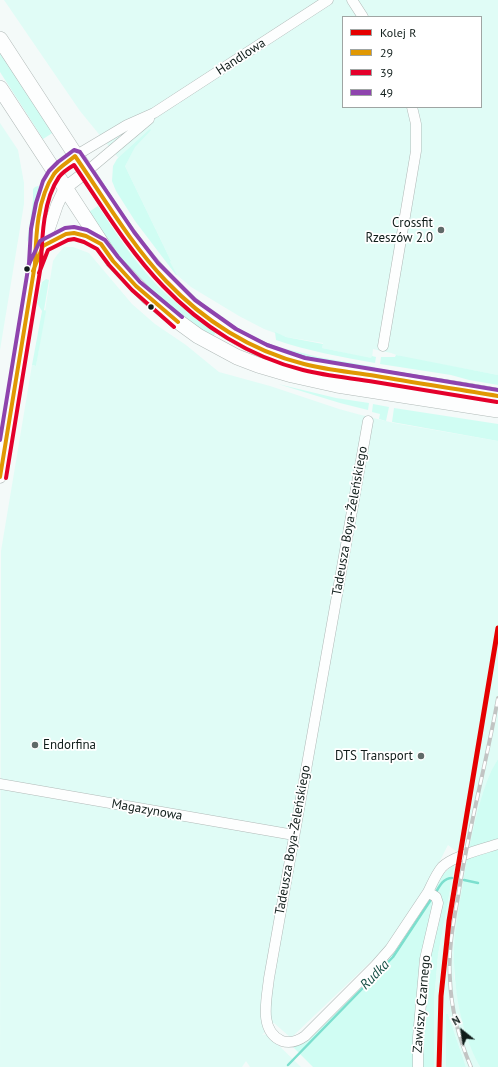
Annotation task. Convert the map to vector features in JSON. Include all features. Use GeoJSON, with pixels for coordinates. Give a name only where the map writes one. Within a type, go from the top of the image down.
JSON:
{"type":"FeatureCollection","features":[{"type":"Feature","properties":{"kind":"main road"},"geometry":{"type":"LineString","coordinates":[[0,39],[125,231],[166,281],[201,312],[220,326],[243,340],[282,357],[332,370],[498,396]]}},
{"type":"Feature","properties":{"kind":"main road"},"geometry":{"type":"LineString","coordinates":[[0,88],[101,244],[120,269],[136,286],[162,309],[198,336],[237,357],[275,370],[314,380],[498,410]]}},
{"type":"Feature","properties":{"kind":"street","name":"Handlowa"},"geometry":{"type":"LineString","coordinates":[[86,172],[154,113],[328,0]]}},
{"type":"Feature","properties":{"kind":"street"},"geometry":{"type":"LineString","coordinates":[[352,0],[362,16]]}},
{"type":"Feature","properties":{"kind":"street"},"geometry":{"type":"LineString","coordinates":[[383,346],[416,151],[416,124],[412,108]]}},
{"type":"Feature","properties":{"kind":"street","name":"Handlowa"},"geometry":{"type":"LineString","coordinates":[[75,156],[127,125],[154,113]]}},
{"type":"Feature","properties":{"kind":"street"},"geometry":{"type":"LineString","coordinates":[[0,477],[35,264],[35,242],[43,201],[49,182],[55,172],[75,156]]}},
{"type":"Feature","properties":{"kind":"street"},"geometry":{"type":"LineString","coordinates":[[35,264],[43,246],[57,204],[65,188],[86,172]]}},
{"type":"Feature","properties":{"kind":"street"},"geometry":{"type":"LineString","coordinates":[[43,246],[66,234],[74,233],[86,236],[101,244]]}},
{"type":"Feature","properties":{"kind":"street","name":"Tadeusza Boya-Żeleńskiego"},"geometry":{"type":"LineString","coordinates":[[368,421],[269,978],[266,1019],[270,1030],[276,1037],[283,1041],[296,1041],[305,1036],[375,966],[390,949],[431,894]]}},
{"type":"Feature","properties":{"kind":"street","name":"Magazynowa"},"geometry":{"type":"LineString","coordinates":[[0,784],[294,835]]}},
{"type":"Feature","properties":{"kind":"street","name":"Zawiszy Czarnego"},"geometry":{"type":"LineString","coordinates":[[418,1067],[421,989],[427,944],[438,903],[431,894],[439,871],[447,863],[465,855],[498,844]]}},
{"type":"Feature","properties":{"kind":"shaded area"},"geometry":{"type":"Polygon","coordinates":[[[4,0],[498,0],[498,375],[402,357],[373,349],[372,359],[322,348],[323,343],[286,337],[264,329],[239,316],[191,287],[177,275],[169,262],[171,261],[125,166],[80,111],[4,0]]]}},
{"type":"Feature","properties":{"kind":"shaded area"},"geometry":{"type":"Polygon","coordinates":[[[0,48],[54,132],[43,139],[0,72],[0,48]]]}},
{"type":"Feature","properties":{"kind":"shaded area"},"geometry":{"type":"Polygon","coordinates":[[[0,123],[18,150],[24,183],[24,204],[0,350],[0,123]]]}},
{"type":"Feature","properties":{"kind":"shaded area"},"geometry":{"type":"Polygon","coordinates":[[[150,129],[151,130],[135,147],[125,166],[177,275],[135,221],[116,191],[112,181],[113,166],[117,159],[150,129]]]}},
{"type":"Feature","properties":{"kind":"shaded area"},"geometry":{"type":"Polygon","coordinates":[[[38,186],[40,187],[33,230],[27,242],[33,200],[33,189],[38,186]]]}},
{"type":"Feature","properties":{"kind":"shaded area"},"geometry":{"type":"Polygon","coordinates":[[[98,206],[124,245],[154,282],[178,304],[216,331],[214,336],[212,337],[189,323],[131,273],[87,213],[98,206]]]}},
{"type":"Feature","properties":{"kind":"shaded area"},"geometry":{"type":"Polygon","coordinates":[[[64,247],[73,247],[89,253],[132,304],[155,324],[186,345],[219,372],[270,386],[361,415],[394,423],[498,441],[498,759],[480,805],[469,849],[462,886],[454,946],[454,976],[460,1009],[469,1042],[480,1067],[466,1067],[448,1014],[446,1015],[446,1067],[434,1067],[434,1001],[438,955],[457,852],[448,845],[425,890],[389,944],[291,1038],[274,1023],[262,1035],[267,1034],[301,1067],[250,1067],[246,1061],[242,1067],[0,1067],[1,551],[32,365],[36,366],[53,261],[64,247]]]}},
{"type":"Feature","properties":{"kind":"shaded area"},"geometry":{"type":"Polygon","coordinates":[[[46,279],[49,280],[44,310],[46,311],[36,366],[32,365],[42,311],[37,303],[42,282],[46,279]]]}},
{"type":"Feature","properties":{"kind":"shaded area"},"geometry":{"type":"Polygon","coordinates":[[[275,332],[286,337],[323,344],[322,348],[371,358],[372,356],[376,357],[375,363],[288,344],[276,340],[275,332]]]}},
{"type":"Feature","properties":{"kind":"shaded area"},"geometry":{"type":"Polygon","coordinates":[[[283,348],[318,357],[375,367],[374,371],[315,360],[283,348]]]}},
{"type":"Feature","properties":{"kind":"shaded area"},"geometry":{"type":"Polygon","coordinates":[[[396,355],[498,375],[498,385],[451,375],[380,364],[381,357],[395,357],[396,355]]]}},
{"type":"Feature","properties":{"kind":"shaded area"},"geometry":{"type":"Polygon","coordinates":[[[278,384],[336,398],[369,403],[368,410],[340,403],[278,384]]]}},
{"type":"Feature","properties":{"kind":"shaded area"},"geometry":{"type":"Polygon","coordinates":[[[373,404],[389,407],[386,421],[379,419],[380,414],[372,412],[373,404]]]}},
{"type":"Feature","properties":{"kind":"shaded area"},"geometry":{"type":"Polygon","coordinates":[[[394,408],[498,424],[498,441],[392,422],[394,408]]]}},
{"type":"Feature","properties":{"kind":"shaded area"},"geometry":{"type":"Polygon","coordinates":[[[498,759],[498,839],[469,849],[484,790],[498,759]]]}},
{"type":"Feature","properties":{"kind":"shaded area"},"geometry":{"type":"Polygon","coordinates":[[[498,849],[498,1067],[480,1067],[473,1053],[463,1025],[455,979],[454,941],[467,859],[498,849]]]}},
{"type":"Feature","properties":{"kind":"shaded area"},"geometry":{"type":"Polygon","coordinates":[[[455,863],[438,955],[434,1001],[434,1067],[421,1067],[426,977],[436,926],[432,891],[441,876],[455,863]]]}},
{"type":"Feature","properties":{"kind":"shaded area"},"geometry":{"type":"Polygon","coordinates":[[[428,898],[435,902],[415,1004],[415,1067],[313,1067],[292,1046],[300,1044],[428,898]]]}},
{"type":"Feature","properties":{"kind":"shaded area"},"geometry":{"type":"Polygon","coordinates":[[[446,1014],[448,1014],[466,1067],[446,1067],[446,1014]]]}},
{"type":"Feature","properties":{"kind":"waterway","name":"Rudka"},"geometry":{"type":"LineString","coordinates":[[435,894],[444,881],[452,878]]}},
{"type":"Feature","properties":{"kind":"waterway","name":"Rudka"},"geometry":{"type":"LineString","coordinates":[[464,880],[478,883]]}},
{"type":"Feature","properties":{"kind":"waterway","name":"Rudka"},"geometry":{"type":"LineString","coordinates":[[288,1065],[393,957],[432,898]]}},
{"type":"Feature","properties":{"kind":"railway"},"geometry":{"type":"LineString","coordinates":[[471,1067],[459,1035],[454,1013],[450,979],[450,948],[454,917],[467,847],[498,698]]}},
{"type":"Feature","properties":{"kind":"rail line","name":"R"},"geometry":{"type":"LineString","coordinates":[[439,1067],[441,996],[449,921],[498,628]]}},
{"type":"Feature","properties":{"kind":"transit line","name":"49"},"geometry":{"type":"LineString","coordinates":[[0,440],[29,263],[31,229],[36,203],[43,181],[49,171],[74,150],[80,152],[134,232],[158,263],[195,300],[236,329],[267,345],[305,358],[498,390]]}},
{"type":"Feature","properties":{"kind":"transit line","name":"29"},"geometry":{"type":"LineString","coordinates":[[0,477],[35,264],[38,218],[48,184],[54,174],[75,156],[129,236],[166,281],[196,309],[229,332],[265,351],[304,364],[498,396]]}},
{"type":"Feature","properties":{"kind":"transit line","name":"39"},"geometry":{"type":"LineString","coordinates":[[6,478],[41,265],[44,220],[54,186],[59,177],[74,165],[127,243],[150,272],[193,314],[227,338],[264,357],[303,370],[497,402]]}},
{"type":"Feature","properties":{"kind":"transit line","name":"49"},"geometry":{"type":"LineString","coordinates":[[27,269],[40,241],[65,228],[74,227],[87,230],[105,240],[140,282],[182,317]]}},
{"type":"Feature","properties":{"kind":"transit line","name":"29"},"geometry":{"type":"LineString","coordinates":[[33,271],[43,246],[66,234],[74,233],[86,236],[101,244],[113,261],[136,286],[178,322]]}},
{"type":"Feature","properties":{"kind":"transit line","name":"39"},"geometry":{"type":"LineString","coordinates":[[39,273],[48,250],[68,240],[74,239],[84,242],[97,249],[109,265],[132,290],[174,327]]}},
{"type":"Feature","properties":{"kind":"place","name":"Crossfit Rzeszów 2.0"},"geometry":{"type":"Point","coordinates":[441,230]}},
{"type":"Feature","properties":{"kind":"place","name":"Endorfina"},"geometry":{"type":"Point","coordinates":[35,745]}},
{"type":"Feature","properties":{"kind":"place","name":"DTS Transport"},"geometry":{"type":"Point","coordinates":[421,756]}}]}
